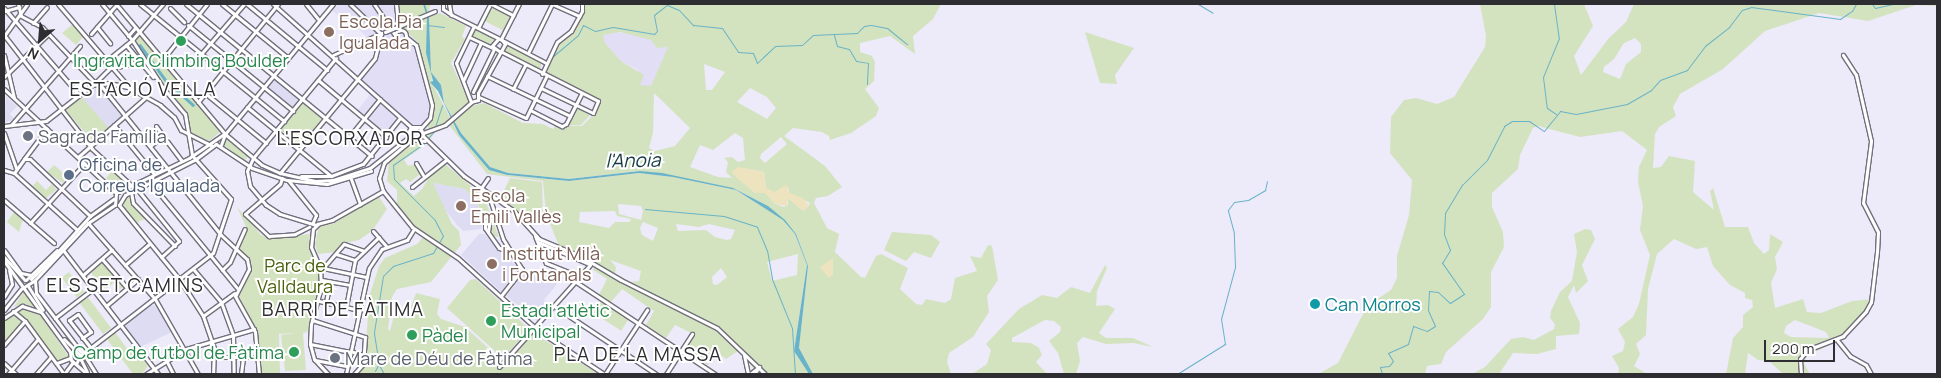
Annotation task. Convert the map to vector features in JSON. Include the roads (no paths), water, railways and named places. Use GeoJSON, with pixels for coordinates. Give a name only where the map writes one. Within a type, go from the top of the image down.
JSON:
{"type":"FeatureCollection","features":[{"type":"Feature","properties":{"kind":"street"},"geometry":{"type":"LineString","coordinates":[[27,4],[17,22],[4,36],[91,144],[133,187]]}},
{"type":"Feature","properties":{"kind":"street"},"geometry":{"type":"LineString","coordinates":[[58,4],[110,68],[128,87],[145,98],[160,104],[189,135],[211,145],[221,145],[248,166],[287,180],[317,184],[351,179],[372,171]]}},
{"type":"Feature","properties":{"kind":"street"},"geometry":{"type":"LineString","coordinates":[[102,4],[132,40],[157,80]]}},
{"type":"Feature","properties":{"kind":"street"},"geometry":{"type":"LineString","coordinates":[[91,34],[117,4],[225,134],[253,158],[280,173],[324,181],[380,171]]}},
{"type":"Feature","properties":{"kind":"street"},"geometry":{"type":"LineString","coordinates":[[140,4],[284,121]]}},
{"type":"Feature","properties":{"kind":"street"},"geometry":{"type":"LineString","coordinates":[[105,62],[132,40],[153,14],[164,4]]}},
{"type":"Feature","properties":{"kind":"street"},"geometry":{"type":"LineString","coordinates":[[186,4],[372,156]]}},
{"type":"Feature","properties":{"kind":"street"},"geometry":{"type":"LineString","coordinates":[[163,59],[207,4]]}},
{"type":"Feature","properties":{"kind":"street"},"geometry":{"type":"LineString","coordinates":[[222,4],[286,57]]}},
{"type":"Feature","properties":{"kind":"street"},"geometry":{"type":"LineString","coordinates":[[201,54],[234,14],[245,4],[266,19],[326,70]]}},
{"type":"Feature","properties":{"kind":"street"},"geometry":{"type":"LineString","coordinates":[[198,102],[266,19],[276,4],[400,118],[411,127],[421,128]]}},
{"type":"Feature","properties":{"kind":"street"},"geometry":{"type":"LineString","coordinates":[[306,4],[318,19]]}},
{"type":"Feature","properties":{"kind":"street"},"geometry":{"type":"LineString","coordinates":[[25,286],[53,252],[98,215],[117,205],[122,198],[131,192],[196,159],[225,134],[286,57],[318,19],[334,4]]}},
{"type":"Feature","properties":{"kind":"street"},"geometry":{"type":"LineString","coordinates":[[350,4],[383,33]]}},
{"type":"Feature","properties":{"kind":"street"},"geometry":{"type":"LineString","coordinates":[[374,4],[400,42],[406,37]]}},
{"type":"Feature","properties":{"kind":"street"},"geometry":{"type":"LineString","coordinates":[[396,4],[399,31],[416,45],[432,105],[430,118],[421,128]]}},
{"type":"Feature","properties":{"kind":"street"},"geometry":{"type":"LineString","coordinates":[[333,55],[445,8],[449,4]]}},
{"type":"Feature","properties":{"kind":"street"},"geometry":{"type":"LineString","coordinates":[[513,15],[490,4],[469,37],[456,63],[463,79],[471,92],[523,118],[530,110],[546,77]]}},
{"type":"Feature","properties":{"kind":"street"},"geometry":{"type":"LineString","coordinates":[[471,102],[471,92],[493,48],[493,42],[501,39],[519,4]]}},
{"type":"Feature","properties":{"kind":"street"},"geometry":{"type":"LineString","coordinates":[[528,53],[552,4],[579,16]]}},
{"type":"Feature","properties":{"kind":"street"},"geometry":{"type":"LineString","coordinates":[[542,74],[557,42],[571,32],[579,16],[582,4]]}},
{"type":"Feature","properties":{"kind":"street"},"geometry":{"type":"LineString","coordinates":[[20,16],[18,5],[4,10],[17,22],[80,95]]}},
{"type":"Feature","properties":{"kind":"street"},"geometry":{"type":"LineString","coordinates":[[33,22],[47,7]]}},
{"type":"Feature","properties":{"kind":"street"},"geometry":{"type":"LineString","coordinates":[[170,8],[184,22]]}},
{"type":"Feature","properties":{"kind":"street"},"geometry":{"type":"LineString","coordinates":[[445,8],[452,15],[546,63]]}},
{"type":"Feature","properties":{"kind":"street"},"geometry":{"type":"LineString","coordinates":[[20,16],[33,22],[48,34],[97,83],[221,235],[237,246],[250,266],[235,293],[204,316]]}},
{"type":"Feature","properties":{"kind":"street"},"geometry":{"type":"LineString","coordinates":[[189,26],[293,111]]}},
{"type":"Feature","properties":{"kind":"street"},"geometry":{"type":"LineString","coordinates":[[96,27],[110,43]]}},
{"type":"Feature","properties":{"kind":"street"},"geometry":{"type":"LineString","coordinates":[[128,36],[135,28]]}},
{"type":"Feature","properties":{"kind":"street"},"geometry":{"type":"LineString","coordinates":[[395,35],[399,31]]}},
{"type":"Feature","properties":{"kind":"street"},"geometry":{"type":"LineString","coordinates":[[280,173],[378,53],[383,33]]}},
{"type":"Feature","properties":{"kind":"street"},"geometry":{"type":"LineString","coordinates":[[4,77],[48,34]]}},
{"type":"Feature","properties":{"kind":"street"},"geometry":{"type":"LineString","coordinates":[[469,37],[525,64],[546,77],[598,101],[593,113],[541,88]]}},
{"type":"Feature","properties":{"kind":"street"},"geometry":{"type":"LineString","coordinates":[[83,42],[87,38]]}},
{"type":"Feature","properties":{"kind":"street"},"geometry":{"type":"LineString","coordinates":[[372,171],[373,163],[382,162],[410,138],[424,138],[452,120],[471,102],[477,102],[499,51],[505,46],[501,39]]}},
{"type":"Feature","properties":{"kind":"street"},"geometry":{"type":"LineString","coordinates":[[4,46],[8,41]]}},
{"type":"Feature","properties":{"kind":"street"},"geometry":{"type":"LineString","coordinates":[[463,79],[481,42]]}},
{"type":"Feature","properties":{"kind":"street"},"geometry":{"type":"LineString","coordinates":[[13,311],[25,321],[64,374],[79,356],[211,256],[221,235],[231,199],[192,155],[185,114],[126,45]]}},
{"type":"Feature","properties":{"kind":"street"},"geometry":{"type":"LineString","coordinates":[[11,125],[80,46]]}},
{"type":"Feature","properties":{"kind":"street"},"geometry":{"type":"LineString","coordinates":[[4,55],[14,98]]}},
{"type":"Feature","properties":{"kind":"street"},"geometry":{"type":"LineString","coordinates":[[1801,374],[1800,359],[1806,350],[1837,340],[1869,307],[1879,234],[1863,203],[1871,141],[1856,76],[1843,55]]}},
{"type":"Feature","properties":{"kind":"street"},"geometry":{"type":"LineString","coordinates":[[4,126],[41,123],[97,83],[110,68],[138,60],[142,56]]}},
{"type":"Feature","properties":{"kind":"street"},"geometry":{"type":"LineString","coordinates":[[336,58],[253,158],[248,166],[250,186],[260,200],[280,214],[315,223],[332,220],[384,191]]}},
{"type":"Feature","properties":{"kind":"street"},"geometry":{"type":"LineString","coordinates":[[513,89],[525,64]]}},
{"type":"Feature","properties":{"kind":"street"},"geometry":{"type":"LineString","coordinates":[[487,76],[570,116]]}},
{"type":"Feature","properties":{"kind":"street"},"geometry":{"type":"LineString","coordinates":[[318,80],[386,137]]}},
{"type":"Feature","properties":{"kind":"street"},"geometry":{"type":"LineString","coordinates":[[97,83],[128,87]]}},
{"type":"Feature","properties":{"kind":"street"},"geometry":{"type":"LineString","coordinates":[[4,89],[122,198]]}},
{"type":"Feature","properties":{"kind":"street"},"geometry":{"type":"LineString","coordinates":[[205,93],[266,143]]}},
{"type":"Feature","properties":{"kind":"street"},"geometry":{"type":"LineString","coordinates":[[530,110],[562,126],[570,116],[581,94]]}},
{"type":"Feature","properties":{"kind":"street"},"geometry":{"type":"LineString","coordinates":[[78,157],[145,98]]}},
{"type":"Feature","properties":{"kind":"street"},"geometry":{"type":"LineString","coordinates":[[349,137],[380,99]]}},
{"type":"Feature","properties":{"kind":"street"},"geometry":{"type":"LineString","coordinates":[[247,106],[331,176]]}},
{"type":"Feature","properties":{"kind":"street"},"geometry":{"type":"LineString","coordinates":[[291,175],[331,176],[349,171],[372,156],[400,118]]}},
{"type":"Feature","properties":{"kind":"street"},"geometry":{"type":"LineString","coordinates":[[114,125],[154,174]]}},
{"type":"Feature","properties":{"kind":"street"},"geometry":{"type":"LineString","coordinates":[[156,126],[182,161]]}},
{"type":"Feature","properties":{"kind":"street"},"geometry":{"type":"LineString","coordinates":[[410,138],[411,127]]}},
{"type":"Feature","properties":{"kind":"street"},"geometry":{"type":"LineString","coordinates":[[421,128],[424,138],[446,160],[481,188],[517,213],[539,240],[546,263],[580,277]]}},
{"type":"Feature","properties":{"kind":"street"},"geometry":{"type":"LineString","coordinates":[[14,173],[47,129]]}},
{"type":"Feature","properties":{"kind":"street"},"geometry":{"type":"LineString","coordinates":[[4,133],[16,168]]}},
{"type":"Feature","properties":{"kind":"street"},"geometry":{"type":"LineString","coordinates":[[221,145],[225,134]]}},
{"type":"Feature","properties":{"kind":"street"},"geometry":{"type":"LineString","coordinates":[[150,146],[163,136]]}},
{"type":"Feature","properties":{"kind":"street"},"geometry":{"type":"LineString","coordinates":[[4,310],[30,279],[90,216],[118,193],[133,187],[211,145]]}},
{"type":"Feature","properties":{"kind":"street"},"geometry":{"type":"LineString","coordinates":[[24,158],[30,159],[90,216]]}},
{"type":"Feature","properties":{"kind":"street"},"geometry":{"type":"LineString","coordinates":[[412,187],[423,175],[446,160]]}},
{"type":"Feature","properties":{"kind":"street"},"geometry":{"type":"LineString","coordinates":[[379,178],[382,162]]}},
{"type":"Feature","properties":{"kind":"street"},"geometry":{"type":"LineString","coordinates":[[416,163],[423,175]]}},
{"type":"Feature","properties":{"kind":"street"},"geometry":{"type":"LineString","coordinates":[[30,223],[85,164]]}},
{"type":"Feature","properties":{"kind":"street"},"geometry":{"type":"LineString","coordinates":[[4,170],[14,173],[77,230]]}},
{"type":"Feature","properties":{"kind":"street"},"geometry":{"type":"LineString","coordinates":[[372,171],[379,178],[384,191],[414,229],[455,256],[535,328],[604,374],[647,310]]}},
{"type":"Feature","properties":{"kind":"street"},"geometry":{"type":"LineString","coordinates":[[282,178],[280,184],[245,214],[269,236],[294,234],[311,228],[315,223],[316,215],[287,180]]}},
{"type":"Feature","properties":{"kind":"street"},"geometry":{"type":"LineString","coordinates":[[481,188],[488,178]]}},
{"type":"Feature","properties":{"kind":"street"},"geometry":{"type":"LineString","coordinates":[[351,179],[360,205]]}},
{"type":"Feature","properties":{"kind":"street"},"geometry":{"type":"LineString","coordinates":[[150,182],[237,288]]}},
{"type":"Feature","properties":{"kind":"street"},"geometry":{"type":"LineString","coordinates":[[137,189],[176,236],[176,245]]}},
{"type":"Feature","properties":{"kind":"street"},"geometry":{"type":"LineString","coordinates":[[131,192],[133,203],[176,245]]}},
{"type":"Feature","properties":{"kind":"street"},"geometry":{"type":"LineString","coordinates":[[488,193],[503,239],[522,269],[500,296]]}},
{"type":"Feature","properties":{"kind":"street"},"geometry":{"type":"LineString","coordinates":[[494,209],[496,198]]}},
{"type":"Feature","properties":{"kind":"street"},"geometry":{"type":"LineString","coordinates":[[113,199],[180,280],[204,316],[212,340],[214,374]]}},
{"type":"Feature","properties":{"kind":"street"},"geometry":{"type":"LineString","coordinates":[[4,200],[54,243],[65,244]]}},
{"type":"Feature","properties":{"kind":"street"},"geometry":{"type":"LineString","coordinates":[[90,216],[98,215]]}},
{"type":"Feature","properties":{"kind":"street"},"geometry":{"type":"LineString","coordinates":[[88,223],[155,299],[179,337],[198,374]]}},
{"type":"Feature","properties":{"kind":"street"},"geometry":{"type":"LineString","coordinates":[[315,223],[311,228],[311,247],[322,268],[322,280],[312,320],[310,344],[315,360],[328,374]]}},
{"type":"Feature","properties":{"kind":"street"},"geometry":{"type":"LineString","coordinates":[[222,270],[230,262],[245,229]]}},
{"type":"Feature","properties":{"kind":"street"},"geometry":{"type":"LineString","coordinates":[[346,374],[366,277],[386,246],[407,240],[414,229]]}},
{"type":"Feature","properties":{"kind":"street"},"geometry":{"type":"LineString","coordinates":[[373,231],[386,246]]}},
{"type":"Feature","properties":{"kind":"street"},"geometry":{"type":"LineString","coordinates":[[488,232],[496,244],[504,251],[510,251]]}},
{"type":"Feature","properties":{"kind":"street"},"geometry":{"type":"LineString","coordinates":[[346,307],[355,260],[379,237]]}},
{"type":"Feature","properties":{"kind":"street"},"geometry":{"type":"LineString","coordinates":[[496,244],[503,239]]}},
{"type":"Feature","properties":{"kind":"street"},"geometry":{"type":"LineString","coordinates":[[539,240],[591,263],[717,328],[765,374]]}},
{"type":"Feature","properties":{"kind":"street"},"geometry":{"type":"LineString","coordinates":[[53,252],[54,243]]}},
{"type":"Feature","properties":{"kind":"street"},"geometry":{"type":"LineString","coordinates":[[322,268],[347,243],[364,251]]}},
{"type":"Feature","properties":{"kind":"street"},"geometry":{"type":"LineString","coordinates":[[30,279],[63,250],[65,244]]}},
{"type":"Feature","properties":{"kind":"street"},"geometry":{"type":"LineString","coordinates":[[125,264],[149,244]]}},
{"type":"Feature","properties":{"kind":"street"},"geometry":{"type":"LineString","coordinates":[[161,257],[176,245]]}},
{"type":"Feature","properties":{"kind":"street"},"geometry":{"type":"LineString","coordinates":[[4,250],[21,273],[30,279],[36,293],[68,336],[88,374]]}},
{"type":"Feature","properties":{"kind":"street"},"geometry":{"type":"LineString","coordinates":[[63,250],[84,274],[158,374]]}},
{"type":"Feature","properties":{"kind":"street"},"geometry":{"type":"LineString","coordinates":[[84,274],[112,250]]}},
{"type":"Feature","properties":{"kind":"street"},"geometry":{"type":"LineString","coordinates":[[336,254],[355,260]]}},
{"type":"Feature","properties":{"kind":"street"},"geometry":{"type":"LineString","coordinates":[[4,257],[14,270],[30,279]]}},
{"type":"Feature","properties":{"kind":"street"},"geometry":{"type":"LineString","coordinates":[[102,259],[127,288]]}},
{"type":"Feature","properties":{"kind":"street"},"geometry":{"type":"LineString","coordinates":[[11,260],[14,270]]}},
{"type":"Feature","properties":{"kind":"street"},"geometry":{"type":"LineString","coordinates":[[5,263],[25,286],[69,346],[96,374]]}},
{"type":"Feature","properties":{"kind":"street"},"geometry":{"type":"LineString","coordinates":[[4,297],[12,282],[5,263]]}},
{"type":"Feature","properties":{"kind":"street"},"geometry":{"type":"LineString","coordinates":[[499,366],[535,328],[591,263]]}},
{"type":"Feature","properties":{"kind":"street"},"geometry":{"type":"LineString","coordinates":[[322,268],[366,277]]}},
{"type":"Feature","properties":{"kind":"street"},"geometry":{"type":"LineString","coordinates":[[194,270],[221,302],[233,335],[234,374]]}},
{"type":"Feature","properties":{"kind":"street"},"geometry":{"type":"LineString","coordinates":[[106,306],[138,279]]}},
{"type":"Feature","properties":{"kind":"street"},"geometry":{"type":"LineString","coordinates":[[322,280],[350,285]]}},
{"type":"Feature","properties":{"kind":"street"},"geometry":{"type":"LineString","coordinates":[[326,302],[330,281]]}},
{"type":"Feature","properties":{"kind":"street"},"geometry":{"type":"LineString","coordinates":[[576,282],[715,374]]}},
{"type":"Feature","properties":{"kind":"street"},"geometry":{"type":"LineString","coordinates":[[25,286],[71,357]]}},
{"type":"Feature","properties":{"kind":"street"},"geometry":{"type":"LineString","coordinates":[[54,317],[94,288]]}},
{"type":"Feature","properties":{"kind":"street"},"geometry":{"type":"LineString","coordinates":[[235,293],[254,329],[259,374]]}},
{"type":"Feature","properties":{"kind":"street"},"geometry":{"type":"LineString","coordinates":[[318,301],[359,310]]}},
{"type":"Feature","properties":{"kind":"street"},"geometry":{"type":"LineString","coordinates":[[37,302],[54,317]]}},
{"type":"Feature","properties":{"kind":"street"},"geometry":{"type":"LineString","coordinates":[[4,318],[13,311],[28,306],[46,318]]}},
{"type":"Feature","properties":{"kind":"street"},"geometry":{"type":"LineString","coordinates":[[554,306],[656,374]]}},
{"type":"Feature","properties":{"kind":"street"},"geometry":{"type":"LineString","coordinates":[[82,338],[91,332],[78,314],[70,320],[82,338],[90,348]]}},
{"type":"Feature","properties":{"kind":"street"},"geometry":{"type":"LineString","coordinates":[[312,320],[365,337],[363,364],[357,368],[354,374]]}},
{"type":"Feature","properties":{"kind":"street"},"geometry":{"type":"LineString","coordinates":[[4,345],[25,321]]}},
{"type":"Feature","properties":{"kind":"street"},"geometry":{"type":"LineString","coordinates":[[717,328],[746,357],[749,374],[759,367]]}},
{"type":"Feature","properties":{"kind":"street"},"geometry":{"type":"LineString","coordinates":[[146,374],[166,360],[186,350],[212,340],[254,329]]}},
{"type":"Feature","properties":{"kind":"street"},"geometry":{"type":"LineString","coordinates":[[666,374],[692,334]]}},
{"type":"Feature","properties":{"kind":"street"},"geometry":{"type":"LineString","coordinates":[[68,336],[69,346]]}},
{"type":"Feature","properties":{"kind":"street"},"geometry":{"type":"LineString","coordinates":[[8,374],[38,339]]}},
{"type":"Feature","properties":{"kind":"street"},"geometry":{"type":"LineString","coordinates":[[1837,340],[1850,356],[1866,365],[1871,374]]}},
{"type":"Feature","properties":{"kind":"street"},"geometry":{"type":"LineString","coordinates":[[310,344],[365,355]]}},
{"type":"Feature","properties":{"kind":"street"},"geometry":{"type":"LineString","coordinates":[[71,357],[79,356]]}},
{"type":"Feature","properties":{"kind":"street"},"geometry":{"type":"LineString","coordinates":[[57,363],[79,356]]}},
{"type":"Feature","properties":{"kind":"street"},"geometry":{"type":"LineString","coordinates":[[214,356],[258,356]]}},
{"type":"Feature","properties":{"kind":"street"},"geometry":{"type":"LineString","coordinates":[[241,374],[244,356]]}},
{"type":"Feature","properties":{"kind":"street"},"geometry":{"type":"LineString","coordinates":[[36,374],[51,357]]}},
{"type":"Feature","properties":{"kind":"street"},"geometry":{"type":"LineString","coordinates":[[166,360],[173,374]]}},
{"type":"Feature","properties":{"kind":"street"},"geometry":{"type":"LineString","coordinates":[[315,360],[357,368]]}},
{"type":"Feature","properties":{"kind":"street"},"geometry":{"type":"LineString","coordinates":[[4,363],[16,374]]}},
{"type":"Feature","properties":{"kind":"street"},"geometry":{"type":"LineString","coordinates":[[754,374],[759,367]]}},
{"type":"Feature","properties":{"kind":"water"},"geometry":{"type":"Polygon","coordinates":[[[423,4],[425,4],[429,18],[431,72],[441,85],[444,103],[461,133],[490,167],[508,173],[569,179],[640,171],[662,173],[733,188],[768,206],[785,220],[796,234],[808,266],[799,348],[813,374],[809,374],[794,351],[807,265],[795,234],[783,220],[736,190],[673,177],[639,173],[569,181],[507,175],[489,170],[459,135],[438,91],[430,82],[433,81],[426,53],[427,17],[423,4]]]}},
{"type":"Feature","properties":{"kind":"waterway"},"geometry":{"type":"LineString","coordinates":[[1198,4],[1213,13]]}},
{"type":"Feature","properties":{"kind":"waterway"},"geometry":{"type":"LineString","coordinates":[[1554,4],[1559,38],[1543,77],[1547,108],[1556,114]]}},
{"type":"Feature","properties":{"kind":"waterway"},"geometry":{"type":"LineString","coordinates":[[1382,374],[1380,367],[1389,366],[1393,361],[1388,353],[1408,344],[1413,326],[1427,331],[1435,326],[1428,310],[1429,291],[1438,292],[1450,303],[1464,294],[1442,263],[1450,250],[1444,234],[1445,213],[1462,185],[1487,160],[1504,126],[1512,121],[1529,121],[1544,131],[1560,111],[1576,114],[1627,104],[1651,90],[1660,80],[1687,70],[1705,46],[1729,27],[1742,10],[1751,7],[1840,19],[1852,11],[1856,4]]}},
{"type":"Feature","properties":{"kind":"waterway"},"geometry":{"type":"LineString","coordinates":[[1872,4],[1875,8],[1893,4]]}},
{"type":"Feature","properties":{"kind":"waterway"},"geometry":{"type":"LineString","coordinates":[[552,57],[578,35],[583,25],[595,31],[613,27],[654,34],[657,31],[654,15],[667,5],[679,10],[693,25],[722,28],[738,52],[753,53],[757,63],[775,46],[802,45],[813,35],[857,33],[864,26],[871,25],[887,28],[907,44]]}},
{"type":"Feature","properties":{"kind":"waterway"},"geometry":{"type":"LineString","coordinates":[[427,25],[444,27]]}},
{"type":"Feature","properties":{"kind":"waterway"},"geometry":{"type":"LineString","coordinates":[[834,35],[837,46],[849,49],[856,61],[868,63],[867,84]]}},
{"type":"Feature","properties":{"kind":"waterway"},"geometry":{"type":"LineString","coordinates":[[140,45],[167,82]]}},
{"type":"Feature","properties":{"kind":"waterway"},"geometry":{"type":"LineString","coordinates":[[170,84],[193,105]]}},
{"type":"Feature","properties":{"kind":"waterway"},"geometry":{"type":"LineString","coordinates":[[435,127],[442,105]]}},
{"type":"Feature","properties":{"kind":"waterway"},"geometry":{"type":"LineString","coordinates":[[427,140],[434,131]]}},
{"type":"Feature","properties":{"kind":"waterway"},"geometry":{"type":"LineString","coordinates":[[384,374],[379,365],[374,332],[383,276],[393,266],[433,253],[443,236],[435,220],[394,179],[393,165],[425,143]]}},
{"type":"Feature","properties":{"kind":"waterway"},"geometry":{"type":"LineString","coordinates":[[1177,374],[1225,344],[1221,319],[1235,267],[1234,233],[1228,210],[1234,202],[1248,200],[1265,190],[1267,181]]}},
{"type":"Feature","properties":{"kind":"waterway"},"geometry":{"type":"LineString","coordinates":[[645,209],[724,216],[757,227],[767,250],[772,279],[792,328],[795,374]]}},
{"type":"Feature","properties":{"kind":"waterway"},"geometry":{"type":"LineString","coordinates":[[375,371],[378,365]]}},
{"type":"Feature","properties":{"kind":"place","name":"Escola Pia Igualada"},"geometry":{"type":"Point","coordinates":[329,32]}},
{"type":"Feature","properties":{"kind":"place","name":"Ingravita Climbing Boulder"},"geometry":{"type":"Point","coordinates":[181,41]}},
{"type":"Feature","properties":{"kind":"place","name":"Sagrada Família"},"geometry":{"type":"Point","coordinates":[28,136]}},
{"type":"Feature","properties":{"kind":"place","name":"Oficina de Correus Igualada"},"geometry":{"type":"Point","coordinates":[69,175]}},
{"type":"Feature","properties":{"kind":"place","name":"Escola Emili Vallès"},"geometry":{"type":"Point","coordinates":[461,206]}},
{"type":"Feature","properties":{"kind":"place","name":"Institut Milà i Fontanals"},"geometry":{"type":"Point","coordinates":[492,264]}},
{"type":"Feature","properties":{"kind":"place","name":"Can Morros"},"geometry":{"type":"Point","coordinates":[1315,304]}},
{"type":"Feature","properties":{"kind":"place","name":"Estadi atlètic Municipal"},"geometry":{"type":"Point","coordinates":[491,321]}},
{"type":"Feature","properties":{"kind":"place","name":"Pàdel"},"geometry":{"type":"Point","coordinates":[412,335]}},
{"type":"Feature","properties":{"kind":"place","name":"Camp de futbol de Fàtima"},"geometry":{"type":"Point","coordinates":[294,352]}},
{"type":"Feature","properties":{"kind":"place","name":"Mare de Déu de Fàtima"},"geometry":{"type":"Point","coordinates":[335,358]}},
{"type":"Feature","properties":{"kind":"district","name":"ESTACIÓ VELLA"},"geometry":{"type":"Point","coordinates":[143,90]}},
{"type":"Feature","properties":{"kind":"district","name":"L'ESCORXADOR"},"geometry":{"type":"Point","coordinates":[350,139]}},
{"type":"Feature","properties":{"kind":"district","name":"ELS SET CAMINS"},"geometry":{"type":"Point","coordinates":[125,286]}},
{"type":"Feature","properties":{"kind":"district","name":"BARRI DE FÀTIMA"},"geometry":{"type":"Point","coordinates":[343,310]}},
{"type":"Feature","properties":{"kind":"district","name":"PLA DE LA MASSA"},"geometry":{"type":"Point","coordinates":[638,355]}},
{"type":"Feature","properties":{"kind":"water label","name":"l'Anoia"},"geometry":{"type":"Point","coordinates":[633,161]}},
{"type":"Feature","properties":{"kind":"park label","name":"Parc de Valldaura"},"geometry":{"type":"Point","coordinates":[295,276]}}]}
